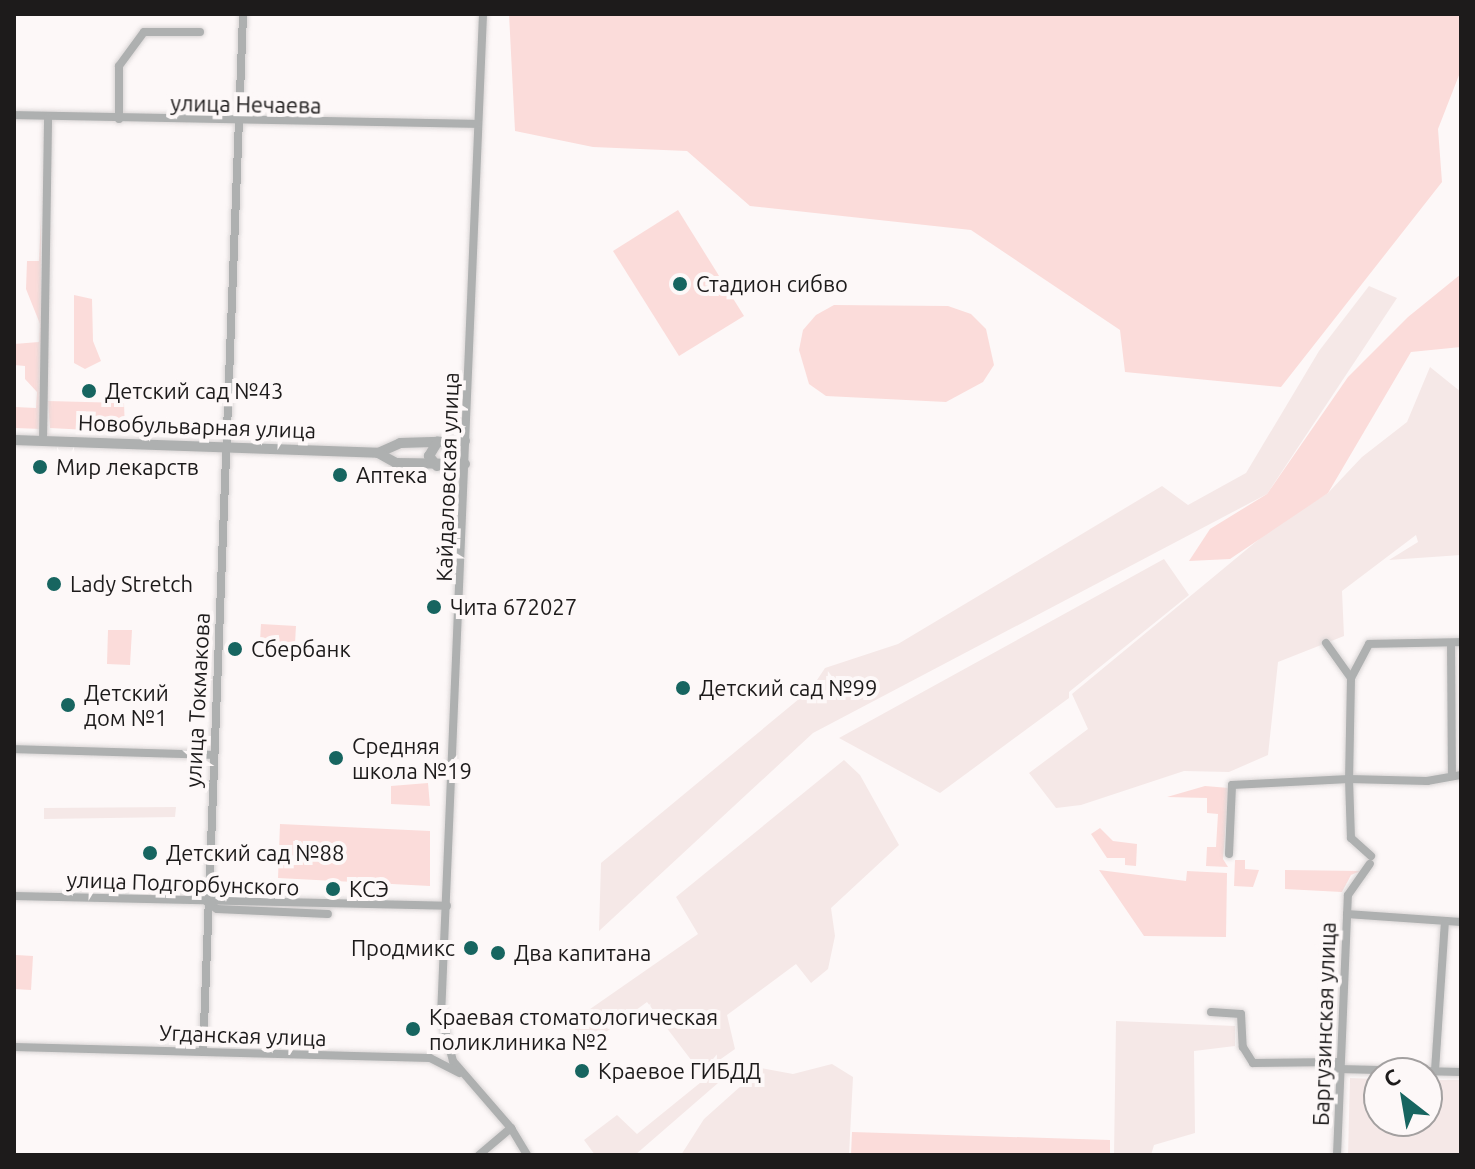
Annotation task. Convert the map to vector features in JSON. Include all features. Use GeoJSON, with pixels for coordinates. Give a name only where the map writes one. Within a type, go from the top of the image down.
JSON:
{"type":"FeatureCollection","features":[{"type":"Feature","properties":{"kind":"street","name":"улица Токмакова"},"geometry":{"type":"LineString","coordinates":[[203,1052],[213,755],[242,123],[243,14]]}},
{"type":"Feature","properties":{"kind":"street","name":"Кайдаловская улица"},"geometry":{"type":"LineString","coordinates":[[466,1077],[448,1050],[441,1015],[483,14]]}},
{"type":"Feature","properties":{"kind":"street"},"geometry":{"type":"LineString","coordinates":[[119,119],[119,66],[144,32],[200,32]]}},
{"type":"Feature","properties":{"kind":"street","name":"улица Нечаева"},"geometry":{"type":"LineString","coordinates":[[14,115],[242,123],[478,124]]}},
{"type":"Feature","properties":{"kind":"street"},"geometry":{"type":"LineString","coordinates":[[43,441],[48,117]]}},
{"type":"Feature","properties":{"kind":"street","name":"Новобульварная улица"},"geometry":{"type":"LineString","coordinates":[[14,440],[378,453]]}},
{"type":"Feature","properties":{"kind":"street"},"geometry":{"type":"LineString","coordinates":[[441,466],[429,456],[442,440]]}},
{"type":"Feature","properties":{"kind":"street"},"geometry":{"type":"LineString","coordinates":[[441,466],[454,451],[442,440]]}},
{"type":"Feature","properties":{"kind":"street"},"geometry":{"type":"LineString","coordinates":[[378,453],[400,443],[465,441]]}},
{"type":"Feature","properties":{"kind":"street"},"geometry":{"type":"LineString","coordinates":[[378,453],[396,463],[465,464]]}},
{"type":"Feature","properties":{"kind":"street"},"geometry":{"type":"LineString","coordinates":[[1326,643],[1351,678]]}},
{"type":"Feature","properties":{"kind":"street"},"geometry":{"type":"LineString","coordinates":[[1229,854],[1232,785],[1349,779],[1427,781],[1457,775],[1456,643],[1369,644],[1351,678],[1349,779]]}},
{"type":"Feature","properties":{"kind":"street"},"geometry":{"type":"LineString","coordinates":[[14,749],[213,755]]}},
{"type":"Feature","properties":{"kind":"street","name":"Баргузинская улица"},"geometry":{"type":"LineString","coordinates":[[1337,1155],[1338,1066],[1348,895],[1371,860],[1351,838],[1349,779]]}},
{"type":"Feature","properties":{"kind":"street","name":"улица Подгорбунского"},"geometry":{"type":"LineString","coordinates":[[14,896],[447,906]]}},
{"type":"Feature","properties":{"kind":"street"},"geometry":{"type":"LineString","coordinates":[[207,901],[217,909],[328,914]]}},
{"type":"Feature","properties":{"kind":"street"},"geometry":{"type":"LineString","coordinates":[[1347,914],[1461,922]]}},
{"type":"Feature","properties":{"kind":"street"},"geometry":{"type":"LineString","coordinates":[[1436,1057],[1445,921]]}},
{"type":"Feature","properties":{"kind":"street"},"geometry":{"type":"LineString","coordinates":[[1211,1012],[1241,1014],[1243,1047],[1253,1063],[1363,1067]]}},
{"type":"Feature","properties":{"kind":"street","name":"Угданская улица"},"geometry":{"type":"LineString","coordinates":[[14,1047],[430,1058],[466,1077]]}},
{"type":"Feature","properties":{"kind":"street"},"geometry":{"type":"LineString","coordinates":[[466,1077],[511,1128],[527,1155]]}},
{"type":"Feature","properties":{"kind":"street"},"geometry":{"type":"LineString","coordinates":[[479,1155],[511,1128]]}},
{"type":"Feature","properties":{"kind":"shaded area"},"geometry":{"type":"Polygon","coordinates":[[[509,14],[1461,14],[1461,70],[1438,129],[1442,182],[1281,387],[1125,372],[1120,330],[971,230],[750,206],[687,151],[593,147],[515,131],[509,14]]]}},
{"type":"Feature","properties":{"kind":"shaded area"},"geometry":{"type":"Polygon","coordinates":[[[678,210],[744,316],[679,356],[613,251],[678,210]]]}},
{"type":"Feature","properties":{"kind":"shaded area"},"geometry":{"type":"Polygon","coordinates":[[[41,216],[41,429],[15,428],[15,407],[36,408],[37,392],[25,379],[25,366],[14,365],[14,344],[39,342],[40,324],[26,289],[27,261],[39,261],[41,216]]]}},
{"type":"Feature","properties":{"kind":"shaded area"},"geometry":{"type":"Polygon","coordinates":[[[1461,274],[1461,347],[1411,352],[1328,493],[1230,559],[1189,561],[1210,529],[1267,494],[1348,377],[1408,317],[1461,274]]]}},
{"type":"Feature","properties":{"kind":"shaded area"},"geometry":{"type":"Polygon","coordinates":[[[1369,286],[1397,298],[1267,494],[813,733],[599,931],[601,863],[811,689],[825,668],[898,644],[1162,486],[1188,505],[1246,473],[1319,351],[1369,286]]]}},
{"type":"Feature","properties":{"kind":"shaded area"},"geometry":{"type":"Polygon","coordinates":[[[74,295],[92,299],[93,341],[101,361],[85,369],[74,363],[74,295]]]}},
{"type":"Feature","properties":{"kind":"shaded area"},"geometry":{"type":"Polygon","coordinates":[[[834,305],[948,306],[971,314],[986,329],[994,365],[983,382],[946,402],[826,396],[809,384],[799,350],[803,330],[816,315],[834,305]]]}},
{"type":"Feature","properties":{"kind":"shaded area"},"geometry":{"type":"Polygon","coordinates":[[[1430,367],[1461,392],[1461,555],[1389,560],[1418,542],[1416,535],[1342,591],[1344,636],[1278,662],[1268,755],[1229,772],[1184,771],[1081,805],[1056,808],[1029,773],[1088,729],[1072,694],[1280,522],[1328,493],[1362,457],[1407,422],[1430,367]]]}},
{"type":"Feature","properties":{"kind":"shaded area"},"geometry":{"type":"Polygon","coordinates":[[[48,401],[124,403],[125,432],[50,428],[48,401]]]}},
{"type":"Feature","properties":{"kind":"shaded area"},"geometry":{"type":"Polygon","coordinates":[[[1164,559],[1189,595],[1069,692],[1069,698],[940,793],[839,738],[1164,559]]]}},
{"type":"Feature","properties":{"kind":"shaded area"},"geometry":{"type":"Polygon","coordinates":[[[261,624],[296,626],[295,643],[260,641],[261,624]]]}},
{"type":"Feature","properties":{"kind":"shaded area"},"geometry":{"type":"Polygon","coordinates":[[[108,630],[132,630],[130,665],[107,664],[108,630]]]}},
{"type":"Feature","properties":{"kind":"shaded area"},"geometry":{"type":"Polygon","coordinates":[[[844,760],[860,775],[899,845],[831,908],[835,936],[828,969],[811,983],[796,964],[727,1015],[735,1049],[701,1073],[647,1002],[587,1046],[570,1023],[698,934],[676,897],[844,760]]]}},
{"type":"Feature","properties":{"kind":"shaded area"},"geometry":{"type":"Polygon","coordinates":[[[428,783],[430,806],[391,804],[391,786],[428,783]]]}},
{"type":"Feature","properties":{"kind":"shaded area"},"geometry":{"type":"Polygon","coordinates":[[[1205,786],[1229,788],[1223,859],[1228,867],[1206,866],[1207,847],[1216,847],[1218,814],[1207,813],[1207,798],[1167,797],[1205,786]]]}},
{"type":"Feature","properties":{"kind":"shaded area"},"geometry":{"type":"Polygon","coordinates":[[[176,807],[175,817],[44,819],[44,808],[176,807]]]}},
{"type":"Feature","properties":{"kind":"shaded area"},"geometry":{"type":"Polygon","coordinates":[[[280,824],[430,831],[430,886],[278,878],[280,824]]]}},
{"type":"Feature","properties":{"kind":"shaded area"},"geometry":{"type":"Polygon","coordinates":[[[1100,828],[1113,841],[1137,844],[1136,866],[1125,865],[1125,858],[1107,858],[1091,834],[1100,828]]]}},
{"type":"Feature","properties":{"kind":"shaded area"},"geometry":{"type":"Polygon","coordinates":[[[1235,860],[1245,860],[1245,869],[1259,870],[1253,887],[1234,886],[1235,860]]]}},
{"type":"Feature","properties":{"kind":"shaded area"},"geometry":{"type":"Polygon","coordinates":[[[1099,870],[1186,881],[1187,871],[1227,873],[1226,937],[1144,936],[1099,870]]]}},
{"type":"Feature","properties":{"kind":"shaded area"},"geometry":{"type":"Polygon","coordinates":[[[1285,870],[1361,871],[1351,875],[1342,892],[1285,889],[1285,870]]]}},
{"type":"Feature","properties":{"kind":"shaded area"},"geometry":{"type":"Polygon","coordinates":[[[16,955],[33,956],[31,990],[14,989],[16,955]]]}},
{"type":"Feature","properties":{"kind":"shaded area"},"geometry":{"type":"Polygon","coordinates":[[[1116,1021],[1235,1026],[1235,1046],[1194,1051],[1195,1133],[1154,1145],[1151,1155],[1114,1155],[1116,1021]]]}},
{"type":"Feature","properties":{"kind":"shaded area"},"geometry":{"type":"Polygon","coordinates":[[[832,1064],[853,1077],[849,1155],[681,1155],[704,1119],[761,1068],[793,1074],[832,1064]]]}},
{"type":"Feature","properties":{"kind":"shaded area"},"geometry":{"type":"Polygon","coordinates":[[[711,1074],[718,1083],[635,1155],[595,1155],[584,1140],[617,1115],[637,1134],[711,1074]]]}},
{"type":"Feature","properties":{"kind":"shaded area"},"geometry":{"type":"Polygon","coordinates":[[[1350,1078],[1363,1078],[1363,1137],[1443,1137],[1443,1080],[1461,1080],[1461,1155],[1348,1155],[1350,1078]]]}},
{"type":"Feature","properties":{"kind":"shaded area"},"geometry":{"type":"Polygon","coordinates":[[[852,1132],[1110,1140],[1110,1155],[851,1155],[852,1132]]]}},
{"type":"Feature","properties":{"kind":"place","name":"Стадион сибво"},"geometry":{"type":"Point","coordinates":[680,284]}},
{"type":"Feature","properties":{"kind":"place","name":"Детский сад №43"},"geometry":{"type":"Point","coordinates":[89,391]}},
{"type":"Feature","properties":{"kind":"place","name":"Мир лекарств"},"geometry":{"type":"Point","coordinates":[40,467]}},
{"type":"Feature","properties":{"kind":"place","name":"Аптека"},"geometry":{"type":"Point","coordinates":[340,475]}},
{"type":"Feature","properties":{"kind":"place","name":"Lady Stretch"},"geometry":{"type":"Point","coordinates":[54,584]}},
{"type":"Feature","properties":{"kind":"place","name":"Чита 672027"},"geometry":{"type":"Point","coordinates":[434,607]}},
{"type":"Feature","properties":{"kind":"place","name":"Сбербанк"},"geometry":{"type":"Point","coordinates":[235,649]}},
{"type":"Feature","properties":{"kind":"place","name":"Детский сад №99"},"geometry":{"type":"Point","coordinates":[683,688]}},
{"type":"Feature","properties":{"kind":"place","name":"Детский дом №1"},"geometry":{"type":"Point","coordinates":[68,705]}},
{"type":"Feature","properties":{"kind":"place","name":"Средняя школа №19"},"geometry":{"type":"Point","coordinates":[336,758]}},
{"type":"Feature","properties":{"kind":"place","name":"Детский сад №88"},"geometry":{"type":"Point","coordinates":[150,853]}},
{"type":"Feature","properties":{"kind":"place","name":"КСЭ"},"geometry":{"type":"Point","coordinates":[333,889]}},
{"type":"Feature","properties":{"kind":"place","name":"Продмикс"},"geometry":{"type":"Point","coordinates":[471,948]}},
{"type":"Feature","properties":{"kind":"place","name":"Два капитана"},"geometry":{"type":"Point","coordinates":[498,953]}},
{"type":"Feature","properties":{"kind":"place","name":"Краевая стоматологическая поликлиника №2"},"geometry":{"type":"Point","coordinates":[413,1029]}},
{"type":"Feature","properties":{"kind":"place","name":"Краевое ГИБДД"},"geometry":{"type":"Point","coordinates":[582,1071]}}]}
